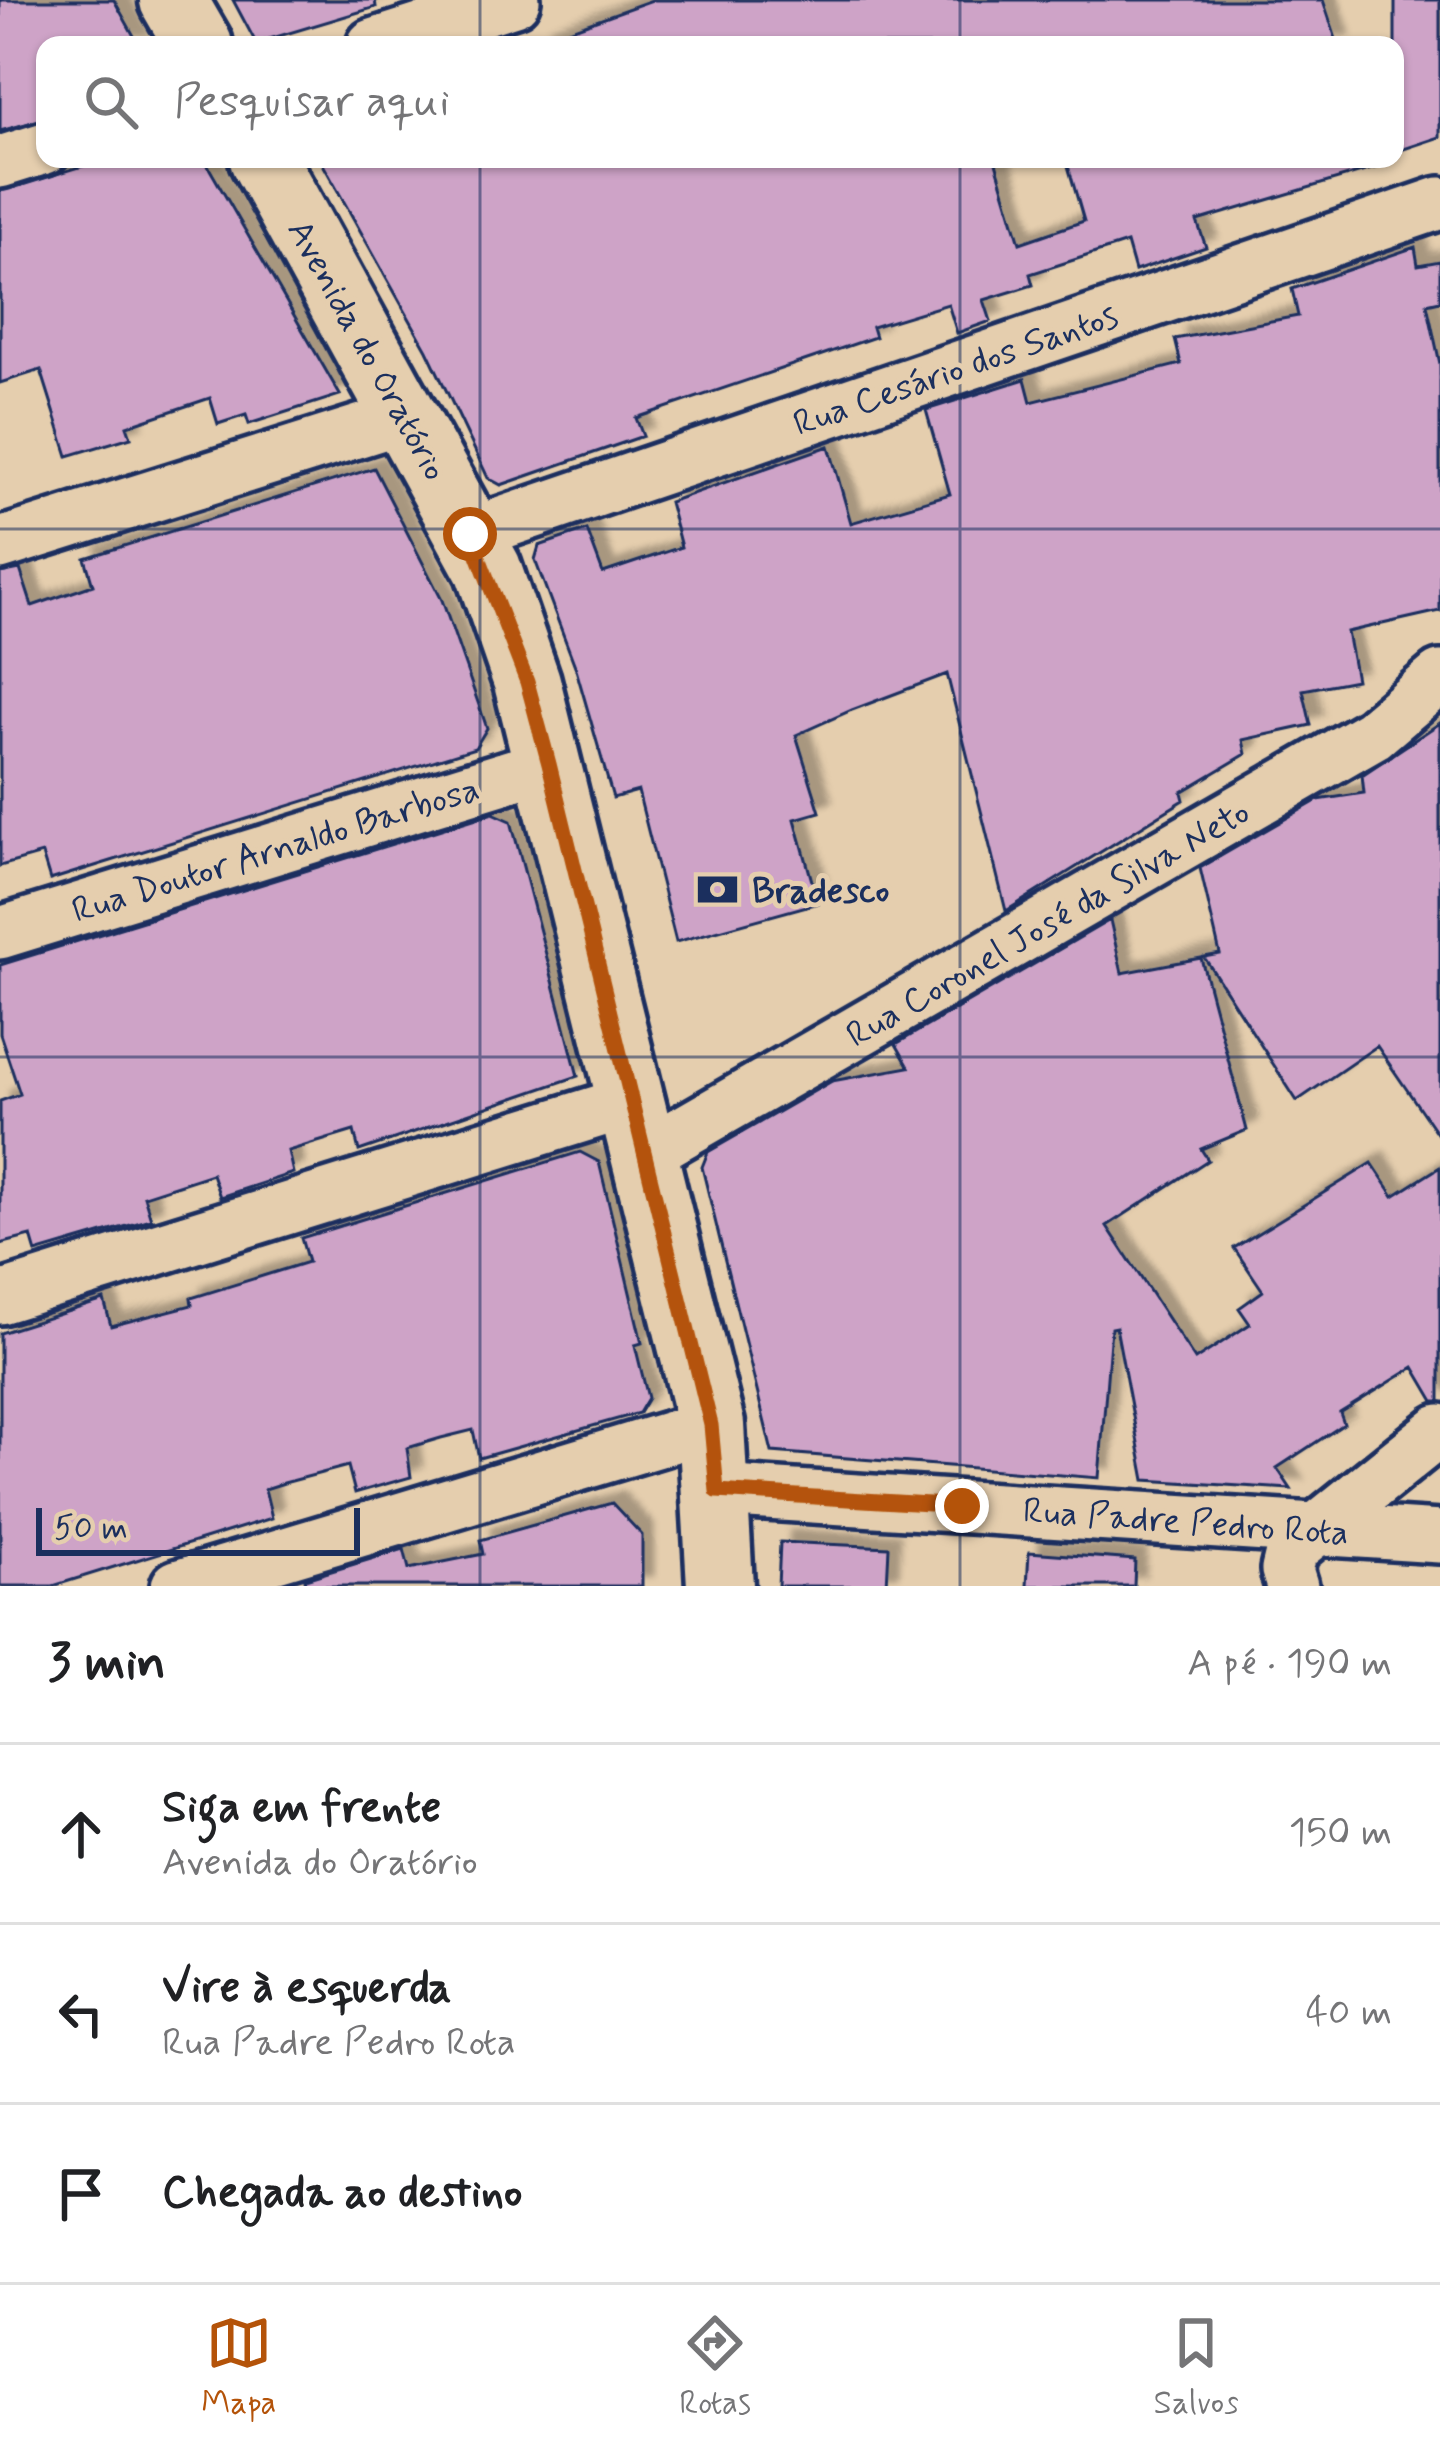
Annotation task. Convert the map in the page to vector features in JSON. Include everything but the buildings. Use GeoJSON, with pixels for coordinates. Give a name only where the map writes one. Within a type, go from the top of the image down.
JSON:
{"type":"FeatureCollection","features":[{"type":"Feature","properties":{"kind":"main road"},"geometry":{"type":"LineString","coordinates":[[173,0],[194,36]]}},
{"type":"Feature","properties":{"kind":"main road","name":"Avenida do Oratório"},"geometry":{"type":"LineString","coordinates":[[268,168],[470,534],[527,682],[711,1425],[720,1586]]}},
{"type":"Feature","properties":{"kind":"street"},"geometry":{"type":"LineString","coordinates":[[402,36],[514,0]]}},
{"type":"Feature","properties":{"kind":"street"},"geometry":{"type":"LineString","coordinates":[[0,161],[36,151]]}},
{"type":"Feature","properties":{"kind":"street","name":"Rua Cesário dos Santos"},"geometry":{"type":"LineString","coordinates":[[470,534],[1440,203]]}},
{"type":"Feature","properties":{"kind":"street"},"geometry":{"type":"LineString","coordinates":[[0,544],[407,416]]}},
{"type":"Feature","properties":{"kind":"street","name":"Rua Coronel José da Silva Neto"},"geometry":{"type":"LineString","coordinates":[[0,1298],[639,1128],[1373,734],[1440,677]]}},
{"type":"Feature","properties":{"kind":"street","name":"Rua Doutor Arnaldo Barbosa"},"geometry":{"type":"LineString","coordinates":[[0,933],[549,764]]}},
{"type":"Feature","properties":{"kind":"street"},"geometry":{"type":"LineString","coordinates":[[177,1586],[711,1425]]}},
{"type":"Feature","properties":{"kind":"street"},"geometry":{"type":"LineString","coordinates":[[1292,1586],[1287,1570],[1292,1549],[1440,1430]]}},
{"type":"Feature","properties":{"kind":"street","name":"Rua Padre Pedro Rota"},"geometry":{"type":"LineString","coordinates":[[717,1491],[1440,1537]]}},
{"type":"Feature","properties":{"kind":"place","name":"Bradesco"},"geometry":{"type":"Point","coordinates":[718,889]}},
{"type":"Feature","properties":{"kind":"route"},"geometry":{"type":"LineString","coordinates":[[470,534],[488,569],[527,682],[549,764],[711,1425],[717,1491],[962,1506]]}}]}
